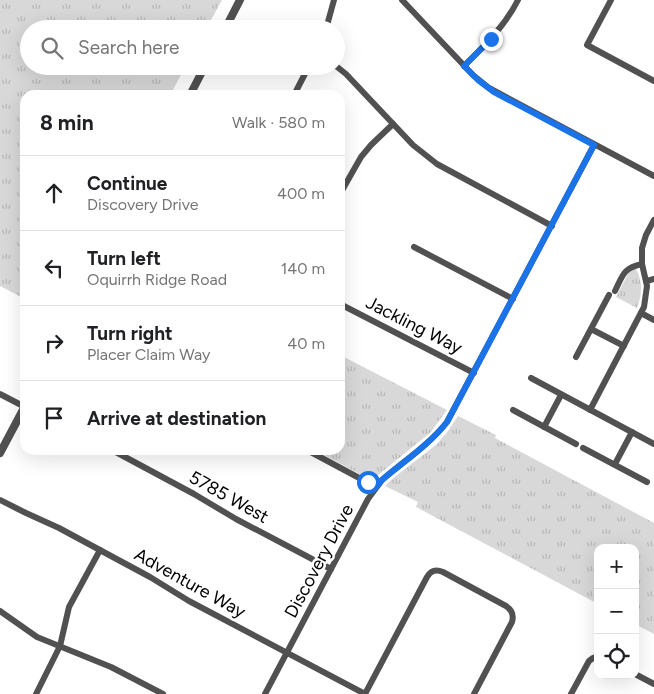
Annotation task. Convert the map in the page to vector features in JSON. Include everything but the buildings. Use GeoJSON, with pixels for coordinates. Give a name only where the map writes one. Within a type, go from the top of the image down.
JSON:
{"type":"FeatureCollection","features":[{"type":"Feature","properties":{"kind":"street"},"geometry":{"type":"LineString","coordinates":[[230,20],[240,0]]}},
{"type":"Feature","properties":{"kind":"street"},"geometry":{"type":"LineString","coordinates":[[328,20],[334,0]]}},
{"type":"Feature","properties":{"kind":"street"},"geometry":{"type":"LineString","coordinates":[[464,66],[497,32],[518,0]]}},
{"type":"Feature","properties":{"kind":"street"},"geometry":{"type":"LineString","coordinates":[[611,0],[587,45],[654,81]]}},
{"type":"Feature","properties":{"kind":"street"},"geometry":{"type":"LineString","coordinates":[[407,2],[464,66],[494,92],[654,176]]}},
{"type":"Feature","properties":{"kind":"street"},"geometry":{"type":"LineString","coordinates":[[345,73],[413,145],[437,164],[552,226]]}},
{"type":"Feature","properties":{"kind":"street"},"geometry":{"type":"LineString","coordinates":[[193,90],[200,75]]}},
{"type":"Feature","properties":{"kind":"street"},"geometry":{"type":"LineString","coordinates":[[297,90],[305,75]]}},
{"type":"Feature","properties":{"kind":"street"},"geometry":{"type":"LineString","coordinates":[[345,185],[361,157],[393,124]]}},
{"type":"Feature","properties":{"kind":"street","name":"Discovery Drive"},"geometry":{"type":"LineString","coordinates":[[266,694],[368,499],[382,480],[439,433],[447,422],[594,145]]}},
{"type":"Feature","properties":{"kind":"street"},"geometry":{"type":"LineString","coordinates":[[590,410],[646,301],[647,281],[642,264],[642,253],[643,243],[654,220]]}},
{"type":"Feature","properties":{"kind":"street"},"geometry":{"type":"LineString","coordinates":[[414,248],[513,298]]}},
{"type":"Feature","properties":{"kind":"street"},"geometry":{"type":"LineString","coordinates":[[576,357],[627,270],[642,264]]}},
{"type":"Feature","properties":{"kind":"street"},"geometry":{"type":"LineString","coordinates":[[647,281],[654,280]]}},
{"type":"Feature","properties":{"kind":"street","name":"Jackling Way"},"geometry":{"type":"LineString","coordinates":[[345,307],[474,373]]}},
{"type":"Feature","properties":{"kind":"street"},"geometry":{"type":"LineString","coordinates":[[641,313],[654,320]]}},
{"type":"Feature","properties":{"kind":"street"},"geometry":{"type":"LineString","coordinates":[[591,329],[624,346]]}},
{"type":"Feature","properties":{"kind":"street"},"geometry":{"type":"LineString","coordinates":[[531,378],[654,444]]}},
{"type":"Feature","properties":{"kind":"street"},"geometry":{"type":"LineString","coordinates":[[0,394],[20,404]]}},
{"type":"Feature","properties":{"kind":"street"},"geometry":{"type":"LineString","coordinates":[[544,427],[561,395]]}},
{"type":"Feature","properties":{"kind":"street"},"geometry":{"type":"LineString","coordinates":[[513,410],[576,444]]}},
{"type":"Feature","properties":{"kind":"street"},"geometry":{"type":"LineString","coordinates":[[0,453],[20,416]]}},
{"type":"Feature","properties":{"kind":"street"},"geometry":{"type":"LineString","coordinates":[[614,464],[632,432]]}},
{"type":"Feature","properties":{"kind":"street"},"geometry":{"type":"LineString","coordinates":[[583,448],[646,482]]}},
{"type":"Feature","properties":{"kind":"street","name":"5785 West"},"geometry":{"type":"LineString","coordinates":[[121,455],[331,570]]}},
{"type":"Feature","properties":{"kind":"street"},"geometry":{"type":"LineString","coordinates":[[315,455],[376,487]]}},
{"type":"Feature","properties":{"kind":"street","name":"Adventure Way"},"geometry":{"type":"LineString","coordinates":[[0,500],[26,514],[59,528],[157,581],[189,601],[365,694]]}},
{"type":"Feature","properties":{"kind":"street"},"geometry":{"type":"LineString","coordinates":[[36,694],[60,646],[70,607],[100,550]]}},
{"type":"Feature","properties":{"kind":"street"},"geometry":{"type":"LineString","coordinates":[[365,694],[426,577],[431,571],[436,570],[506,606],[513,613],[512,622],[474,694]]}},
{"type":"Feature","properties":{"kind":"street"},"geometry":{"type":"LineString","coordinates":[[0,611],[34,635],[111,667],[163,694]]}},
{"type":"Feature","properties":{"kind":"street"},"geometry":{"type":"LineString","coordinates":[[571,694],[589,661],[594,658]]}},
{"type":"Feature","properties":{"kind":"street"},"geometry":{"type":"LineString","coordinates":[[639,676],[654,684]]}},
{"type":"Feature","properties":{"kind":"green space"},"geometry":{"type":"Polygon","coordinates":[[[0,0],[222,0],[211,20],[20,20],[20,75],[181,75],[173,90],[20,90],[20,296],[0,286],[0,0]]]}},
{"type":"Feature","properties":{"kind":"green space"},"geometry":{"type":"Polygon","coordinates":[[[635,269],[640,278],[641,289],[637,308],[616,297],[629,272],[635,269]]]}},
{"type":"Feature","properties":{"kind":"green space"},"geometry":{"type":"Polygon","coordinates":[[[345,358],[447,410],[431,432],[377,476],[367,478],[324,455],[345,455],[345,358]]]}},
{"type":"Feature","properties":{"kind":"green space"},"geometry":{"type":"Polygon","coordinates":[[[458,416],[496,435],[495,438],[654,523],[654,634],[639,626],[639,544],[594,544],[594,602],[416,507],[418,502],[385,486],[437,444],[458,416]]]}},
{"type":"Feature","properties":{"kind":"route"},"geometry":{"type":"LineString","coordinates":[[368,482],[376,487],[439,433],[447,422],[594,145],[494,92],[464,66],[491,39]]}}]}
